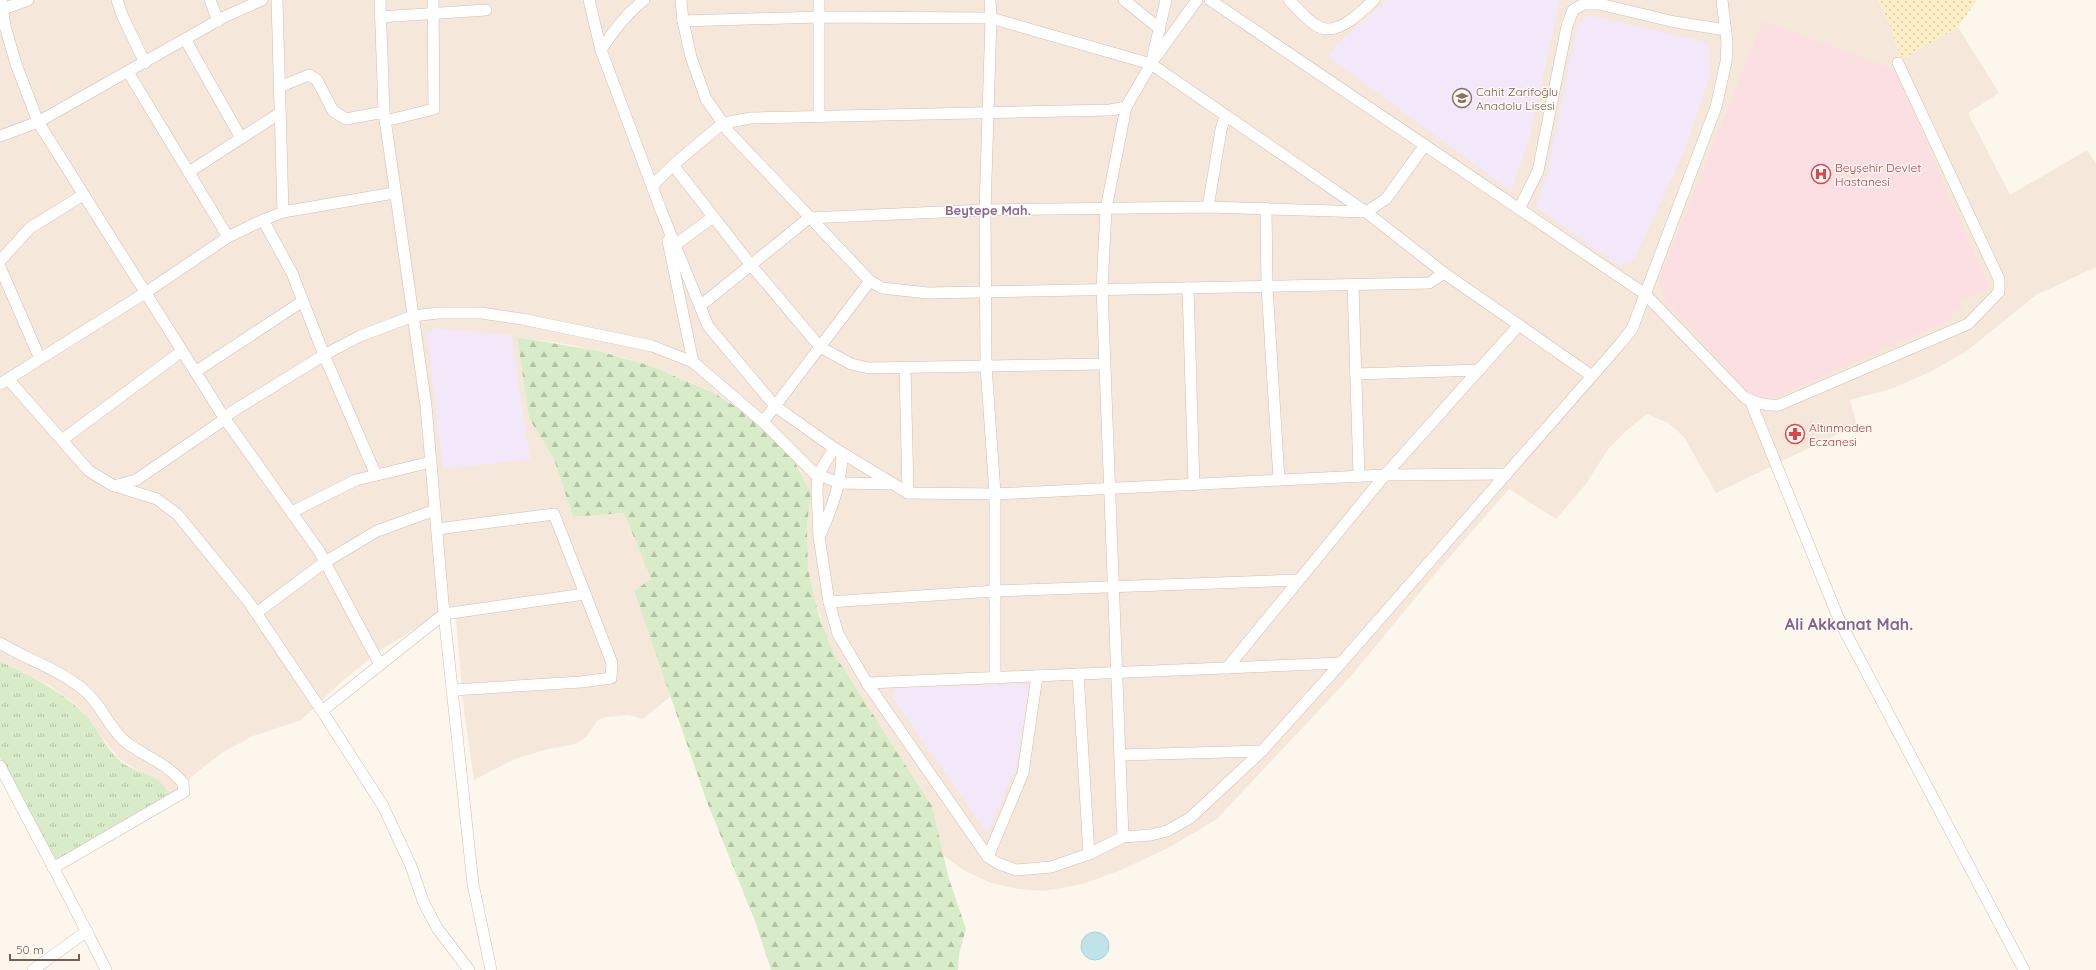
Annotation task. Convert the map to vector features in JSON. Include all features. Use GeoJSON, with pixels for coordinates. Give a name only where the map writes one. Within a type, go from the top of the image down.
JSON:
{"type":"FeatureCollection","features":[{"type":"Feature","properties":{"kind":"street"},"geometry":{"type":"LineString","coordinates":[[28,0],[2,4],[3,27],[38,122],[224,419],[292,512],[325,562],[380,665]]}},
{"type":"Feature","properties":{"kind":"street"},"geometry":{"type":"LineString","coordinates":[[117,0],[122,15],[145,63]]}},
{"type":"Feature","properties":{"kind":"street"},"geometry":{"type":"LineString","coordinates":[[210,0],[218,20]]}},
{"type":"Feature","properties":{"kind":"street"},"geometry":{"type":"LineString","coordinates":[[0,136],[38,122],[145,63],[218,20],[262,0]]}},
{"type":"Feature","properties":{"kind":"street"},"geometry":{"type":"LineString","coordinates":[[277,0],[283,212]]}},
{"type":"Feature","properties":{"kind":"street"},"geometry":{"type":"LineString","coordinates":[[380,0],[385,116],[394,193],[426,406],[444,614],[473,884],[491,970]]}},
{"type":"Feature","properties":{"kind":"street"},"geometry":{"type":"LineString","coordinates":[[279,88],[309,75],[317,80],[334,111],[346,119],[385,116],[434,109],[433,0]]}},
{"type":"Feature","properties":{"kind":"street"},"geometry":{"type":"LineString","coordinates":[[589,0],[601,50],[662,214],[708,326],[775,406],[838,450],[908,493],[995,494],[1359,476],[1506,474]]}},
{"type":"Feature","properties":{"kind":"street"},"geometry":{"type":"LineString","coordinates":[[601,50],[612,32],[633,9],[644,0]]}},
{"type":"Feature","properties":{"kind":"street"},"geometry":{"type":"LineString","coordinates":[[681,0],[683,22],[691,57],[706,99],[723,123],[809,218],[870,281],[882,288],[928,293],[1429,283],[1444,273]]}},
{"type":"Feature","properties":{"kind":"street"},"geometry":{"type":"LineString","coordinates":[[819,0],[819,116]]}},
{"type":"Feature","properties":{"kind":"street"},"geometry":{"type":"LineString","coordinates":[[990,0],[991,18],[985,210],[985,292],[986,366],[995,494],[995,678]]}},
{"type":"Feature","properties":{"kind":"street"},"geometry":{"type":"LineString","coordinates":[[1124,0],[1160,29]]}},
{"type":"Feature","properties":{"kind":"street"},"geometry":{"type":"LineString","coordinates":[[1151,64],[1166,0]]}},
{"type":"Feature","properties":{"kind":"street"},"geometry":{"type":"LineString","coordinates":[[1123,837],[1121,755],[1103,364],[1102,289],[1106,208],[1126,107],[1151,64],[1196,0]]}},
{"type":"Feature","properties":{"kind":"street"},"geometry":{"type":"LineString","coordinates":[[1210,0],[1646,294],[1744,397],[1768,406],[1779,404],[1968,324],[1999,292],[1999,279],[1898,63]]}},
{"type":"Feature","properties":{"kind":"street"},"geometry":{"type":"LineString","coordinates":[[1289,0],[1313,23],[1331,30],[1340,27],[1369,1]]}},
{"type":"Feature","properties":{"kind":"street"},"geometry":{"type":"LineString","coordinates":[[838,450],[818,475],[819,537],[829,602],[838,634],[867,683],[988,857],[997,863],[1016,870],[1051,867],[1088,854],[1123,837],[1151,835],[1168,831],[1190,818],[1262,751],[1341,663],[1632,329],[1716,107],[1726,62],[1726,30],[1722,0]]}},
{"type":"Feature","properties":{"kind":"street"},"geometry":{"type":"LineString","coordinates":[[1519,209],[1538,171],[1567,26],[1573,10],[1584,4],[1599,4],[1675,22],[1726,30]]}},
{"type":"Feature","properties":{"kind":"street"},"geometry":{"type":"LineString","coordinates":[[380,17],[486,10]]}},
{"type":"Feature","properties":{"kind":"street"},"geometry":{"type":"LineString","coordinates":[[683,22],[819,17],[991,18],[1151,64],[1366,212],[1444,273],[1592,376]]}},
{"type":"Feature","properties":{"kind":"street"},"geometry":{"type":"LineString","coordinates":[[185,39],[241,138]]}},
{"type":"Feature","properties":{"kind":"street"},"geometry":{"type":"LineString","coordinates":[[128,72],[228,237]]}},
{"type":"Feature","properties":{"kind":"street"},"geometry":{"type":"LineString","coordinates":[[652,186],[673,165],[723,123],[751,118],[988,114],[1110,110],[1126,107]]}},
{"type":"Feature","properties":{"kind":"street"},"geometry":{"type":"LineString","coordinates":[[188,172],[280,113]]}},
{"type":"Feature","properties":{"kind":"street"},"geometry":{"type":"LineString","coordinates":[[1208,207],[1220,130],[1225,116]]}},
{"type":"Feature","properties":{"kind":"street"},"geometry":{"type":"LineString","coordinates":[[700,306],[809,218],[985,210],[1106,208],[1208,207],[1366,212],[1386,199],[1425,145]]}},
{"type":"Feature","properties":{"kind":"street"},"geometry":{"type":"LineString","coordinates":[[673,165],[751,265],[820,346],[850,364],[869,368],[1103,364]]}},
{"type":"Feature","properties":{"kind":"street"},"geometry":{"type":"LineString","coordinates":[[394,193],[283,212],[263,220],[228,237],[145,293],[4,381],[62,440],[89,471],[114,486],[157,499],[178,515],[256,613],[322,711],[383,806],[411,866],[423,901],[437,928],[469,970]]}},
{"type":"Feature","properties":{"kind":"street"},"geometry":{"type":"LineString","coordinates":[[0,260],[30,228],[83,195]]}},
{"type":"Feature","properties":{"kind":"street"},"geometry":{"type":"LineString","coordinates":[[1266,208],[1267,286],[1279,480]]}},
{"type":"Feature","properties":{"kind":"street"},"geometry":{"type":"LineString","coordinates":[[662,214],[693,362]]}},
{"type":"Feature","properties":{"kind":"street"},"geometry":{"type":"LineString","coordinates":[[675,245],[713,217]]}},
{"type":"Feature","properties":{"kind":"street"},"geometry":{"type":"LineString","coordinates":[[263,220],[292,273],[324,355],[376,475]]}},
{"type":"Feature","properties":{"kind":"street"},"geometry":{"type":"LineString","coordinates":[[0,267],[40,359]]}},
{"type":"Feature","properties":{"kind":"street"},"geometry":{"type":"LineString","coordinates":[[763,422],[870,281]]}},
{"type":"Feature","properties":{"kind":"street"},"geometry":{"type":"LineString","coordinates":[[1353,285],[1359,476]]}},
{"type":"Feature","properties":{"kind":"street"},"geometry":{"type":"LineString","coordinates":[[1188,288],[1194,485]]}},
{"type":"Feature","properties":{"kind":"street"},"geometry":{"type":"LineString","coordinates":[[195,372],[303,301]]}},
{"type":"Feature","properties":{"kind":"street"},"geometry":{"type":"LineString","coordinates":[[114,486],[136,480],[224,419],[230,413],[324,355],[360,336],[413,316],[438,313],[481,313],[522,319],[652,346],[693,362],[763,422],[794,455],[818,475],[839,483],[894,484]]}},
{"type":"Feature","properties":{"kind":"street"},"geometry":{"type":"LineString","coordinates":[[1227,668],[1386,475],[1519,325]]}},
{"type":"Feature","properties":{"kind":"street"},"geometry":{"type":"LineString","coordinates":[[62,440],[182,350]]}},
{"type":"Feature","properties":{"kind":"street"},"geometry":{"type":"LineString","coordinates":[[905,367],[908,493]]}},
{"type":"Feature","properties":{"kind":"street"},"geometry":{"type":"LineString","coordinates":[[1356,374],[1480,370]]}},
{"type":"Feature","properties":{"kind":"street"},"geometry":{"type":"LineString","coordinates":[[1750,400],[1840,622],[2024,970]]}},
{"type":"Feature","properties":{"kind":"street"},"geometry":{"type":"LineString","coordinates":[[819,537],[831,512],[842,472],[838,450]]}},
{"type":"Feature","properties":{"kind":"street"},"geometry":{"type":"LineString","coordinates":[[292,512],[356,480],[431,462]]}},
{"type":"Feature","properties":{"kind":"street"},"geometry":{"type":"LineString","coordinates":[[256,613],[325,562],[377,531],[435,510]]}},
{"type":"Feature","properties":{"kind":"street"},"geometry":{"type":"LineString","coordinates":[[437,530],[554,514],[612,663],[611,678],[582,682],[453,690]]}},
{"type":"Feature","properties":{"kind":"street"},"geometry":{"type":"LineString","coordinates":[[829,602],[995,591],[1113,588],[1298,580]]}},
{"type":"Feature","properties":{"kind":"street"},"geometry":{"type":"LineString","coordinates":[[322,711],[444,614],[585,594]]}},
{"type":"Feature","properties":{"kind":"street"},"geometry":{"type":"LineString","coordinates":[[0,643],[41,663],[72,681],[86,692],[100,708],[118,734],[126,742],[166,766],[183,783],[184,792],[53,868]]}},
{"type":"Feature","properties":{"kind":"street"},"geometry":{"type":"LineString","coordinates":[[867,683],[1341,663]]}},
{"type":"Feature","properties":{"kind":"street"},"geometry":{"type":"LineString","coordinates":[[1078,674],[1088,854]]}},
{"type":"Feature","properties":{"kind":"street"},"geometry":{"type":"LineString","coordinates":[[988,857],[1023,773],[1037,676]]}},
{"type":"Feature","properties":{"kind":"street"},"geometry":{"type":"LineString","coordinates":[[1121,755],[1262,751]]}},
{"type":"Feature","properties":{"kind":"street"},"geometry":{"type":"LineString","coordinates":[[0,766],[53,868],[70,897],[106,970]]}},
{"type":"Feature","properties":{"kind":"street"},"geometry":{"type":"LineString","coordinates":[[33,970],[87,931]]}},
{"type":"Feature","properties":{"kind":"shaded area"},"geometry":{"type":"Polygon","coordinates":[[[0,0],[1878,0],[1891,28],[1901,60],[1958,27],[1999,93],[1968,113],[2010,195],[2087,150],[2096,164],[2096,267],[2036,295],[1967,351],[1930,372],[1891,389],[1850,400],[1857,425],[1716,493],[1684,437],[1668,423],[1647,414],[1627,430],[1609,448],[1586,484],[1556,519],[1509,489],[1440,568],[1351,676],[1217,819],[1170,847],[1121,870],[1083,884],[1044,891],[1018,889],[991,883],[965,871],[942,855],[932,806],[834,654],[826,635],[814,596],[808,569],[807,525],[811,492],[800,470],[739,408],[714,393],[676,376],[625,358],[571,345],[517,337],[529,418],[554,459],[573,517],[624,513],[651,579],[634,591],[671,696],[643,719],[628,715],[605,717],[598,720],[587,736],[576,744],[544,750],[515,759],[474,780],[464,711],[455,608],[418,627],[382,649],[340,683],[301,720],[253,736],[223,752],[196,773],[172,797],[137,770],[119,759],[80,709],[71,701],[50,686],[0,661],[0,0]]]}},
{"type":"Feature","properties":{"kind":"shaded area","name":"Cahit Zarifoğlu Anadolu Lisesi"},"geometry":{"type":"Polygon","coordinates":[[[1387,0],[1560,0],[1529,139],[1511,191],[1329,57],[1335,46],[1387,0]]]}},
{"type":"Feature","properties":{"kind":"shaded area"},"geometry":{"type":"Polygon","coordinates":[[[1588,15],[1709,43],[1710,75],[1684,151],[1636,256],[1631,262],[1619,266],[1536,207],[1547,173],[1577,26],[1588,15]]]}},
{"type":"Feature","properties":{"kind":"shaded area","name":"Beyşehir Devlet Hastanesi"},"geometry":{"type":"Polygon","coordinates":[[[1763,21],[1894,69],[1990,289],[1959,301],[1963,309],[1953,311],[1951,319],[1770,400],[1749,394],[1665,300],[1659,279],[1763,21]]]}},
{"type":"Feature","properties":{"kind":"shaded area"},"geometry":{"type":"Polygon","coordinates":[[[433,328],[511,335],[530,459],[443,469],[427,334],[433,328]]]}},
{"type":"Feature","properties":{"kind":"shaded area"},"geometry":{"type":"Polygon","coordinates":[[[1029,684],[1016,766],[987,833],[893,698],[896,688],[1029,684]]]}},
{"type":"Feature","properties":{"kind":"green space"},"geometry":{"type":"Polygon","coordinates":[[[517,337],[598,351],[651,366],[714,393],[752,417],[793,459],[811,492],[807,525],[808,569],[819,616],[834,654],[932,806],[949,879],[966,929],[959,955],[958,970],[771,970],[755,921],[707,802],[634,591],[651,579],[624,513],[573,517],[554,459],[529,418],[517,337]]]}},
{"type":"Feature","properties":{"kind":"green space"},"geometry":{"type":"Polygon","coordinates":[[[0,661],[46,685],[67,699],[86,716],[110,750],[119,760],[133,769],[153,777],[166,788],[172,797],[57,864],[0,758],[0,661]]]}},
{"type":"Feature","properties":{"kind":"sand"},"geometry":{"type":"Polygon","coordinates":[[[1878,0],[1977,0],[1958,27],[1901,60],[1891,28],[1878,0]]]}},
{"type":"Feature","properties":{"kind":"water"},"geometry":{"type":"Polygon","coordinates":[[[1095,932],[1105,936],[1109,946],[1105,956],[1095,960],[1085,956],[1081,946],[1085,936],[1095,932]]]}},
{"type":"Feature","properties":{"kind":"place","name":"Cahit Zarifoğlu Anadolu Lisesi"},"geometry":{"type":"Point","coordinates":[1462,98]}},
{"type":"Feature","properties":{"kind":"place","name":"Beyşehir Devlet Hastanesi"},"geometry":{"type":"Point","coordinates":[1821,174]}},
{"type":"Feature","properties":{"kind":"place","name":"Altınmaden Eczanesi"},"geometry":{"type":"Point","coordinates":[1795,434]}},
{"type":"Feature","properties":{"kind":"district","name":"Beytepe Mah."},"geometry":{"type":"Point","coordinates":[988,210]}},
{"type":"Feature","properties":{"kind":"district","name":"Ali Akkanat Mah."},"geometry":{"type":"Point","coordinates":[1849,624]}}]}
